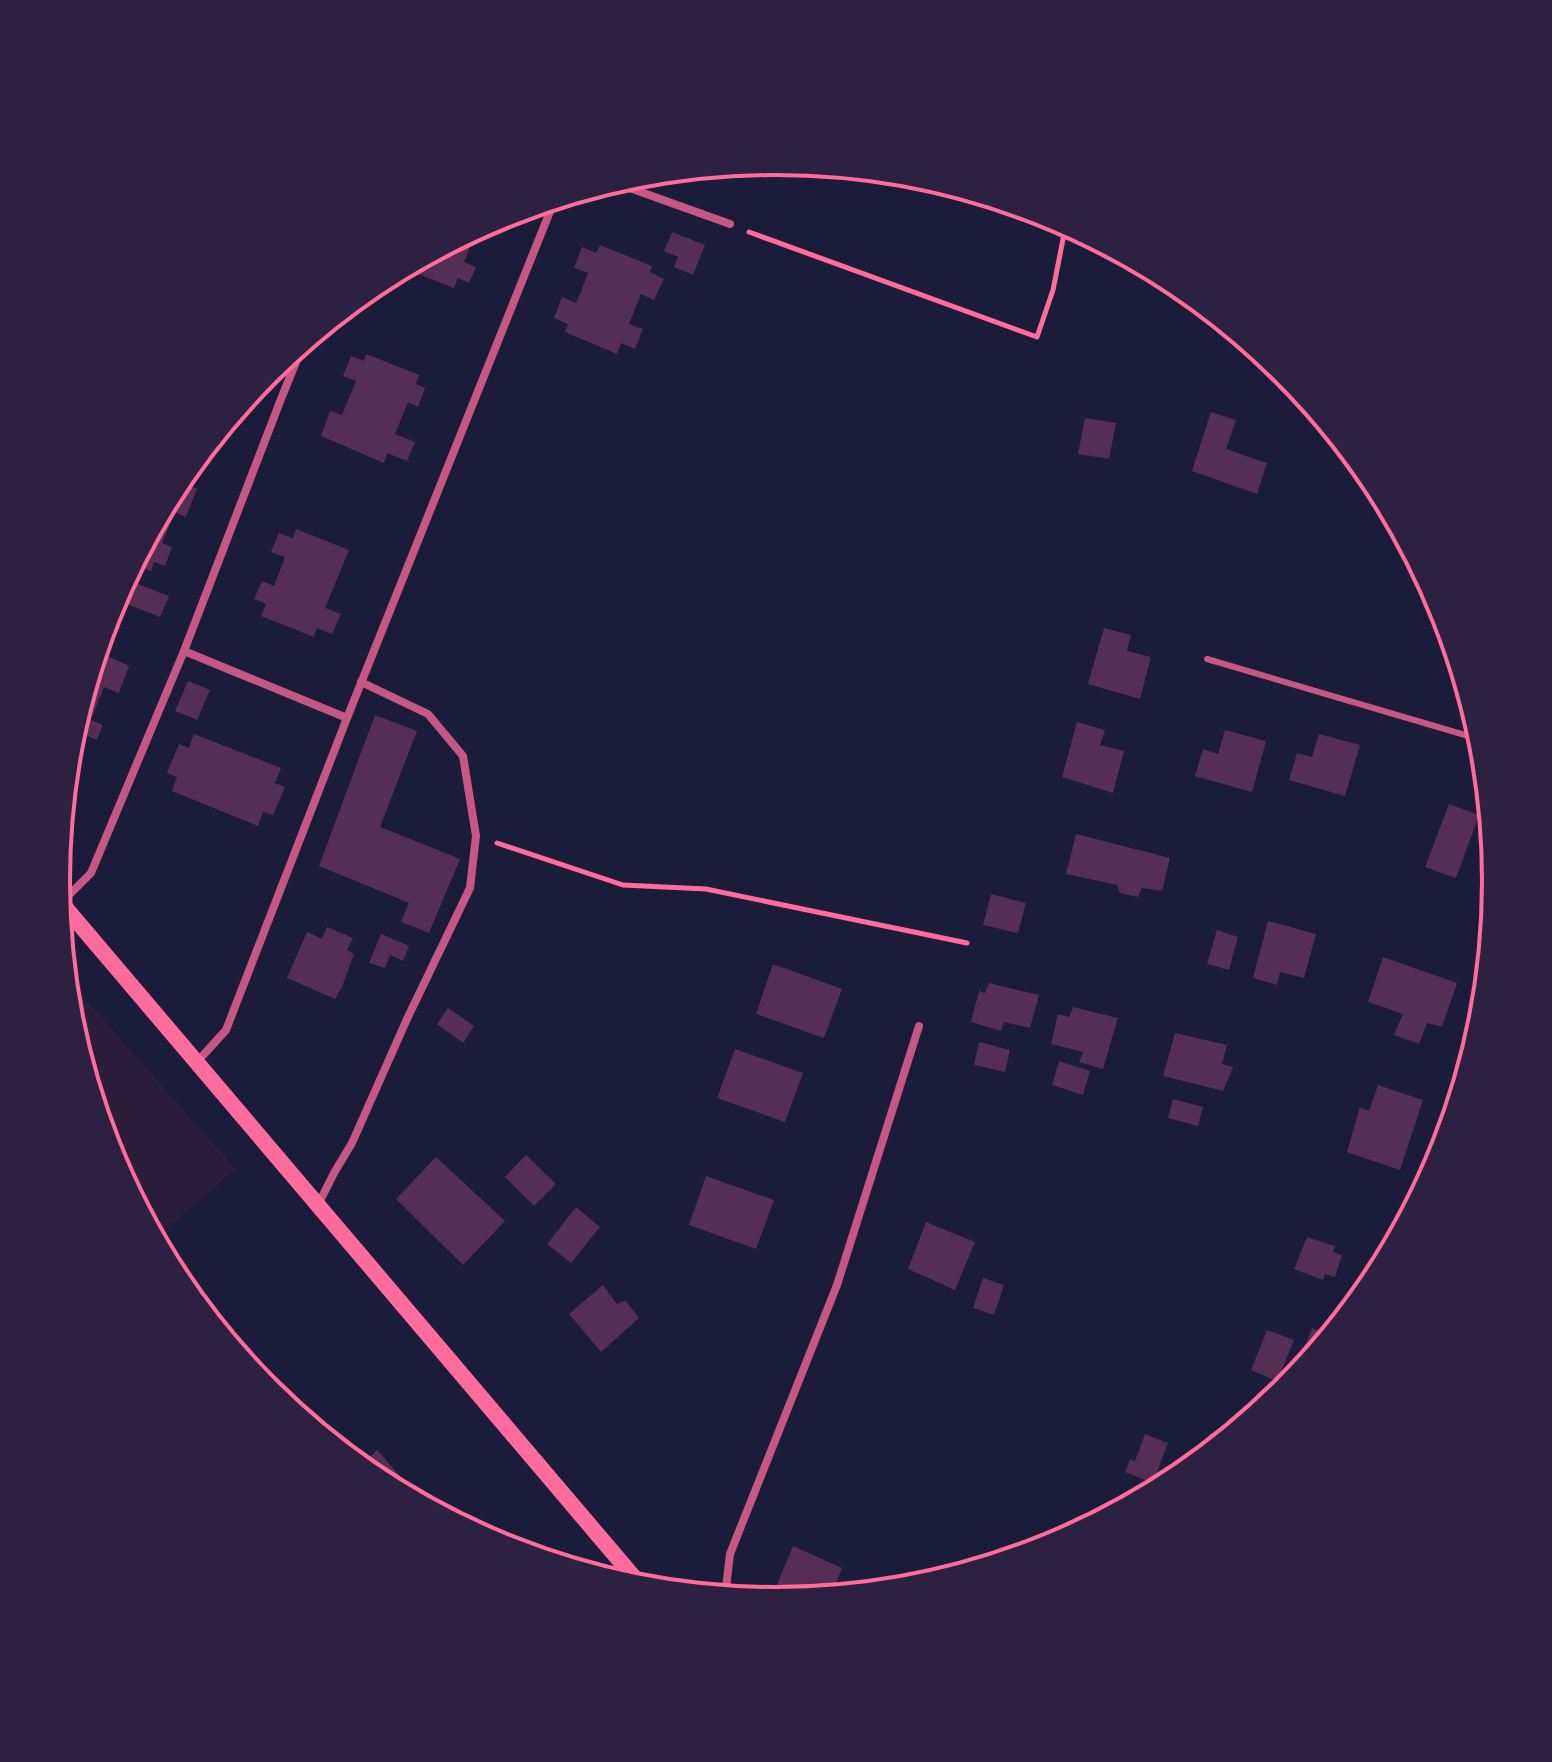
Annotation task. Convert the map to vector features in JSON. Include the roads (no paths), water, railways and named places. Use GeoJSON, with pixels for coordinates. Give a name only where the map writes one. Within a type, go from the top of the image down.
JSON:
{"type":"FeatureCollection","features":[{"type":"Feature","properties":{"kind":"main road"},"geometry":{"type":"LineString","coordinates":[[71,914],[628,1571]]}},
{"type":"Feature","properties":{"kind":"street"},"geometry":{"type":"LineString","coordinates":[[635,190],[730,224]]}},
{"type":"Feature","properties":{"kind":"street"},"geometry":{"type":"LineString","coordinates":[[197,1062],[226,1030],[361,682],[550,212]]}},
{"type":"Feature","properties":{"kind":"street"},"geometry":{"type":"LineString","coordinates":[[70,892],[91,873],[184,651],[295,365]]}},
{"type":"Feature","properties":{"kind":"street"},"geometry":{"type":"LineString","coordinates":[[184,651],[347,718]]}},
{"type":"Feature","properties":{"kind":"street"},"geometry":{"type":"LineString","coordinates":[[318,1206],[352,1143],[470,888],[476,836],[463,756],[428,714],[361,682]]}},
{"type":"Feature","properties":{"kind":"street"},"geometry":{"type":"LineString","coordinates":[[726,1585],[730,1554],[837,1285],[919,1026]]}},
{"type":"Feature","properties":{"kind":"lane"},"geometry":{"type":"LineString","coordinates":[[1207,659],[1466,735]]}}]}
